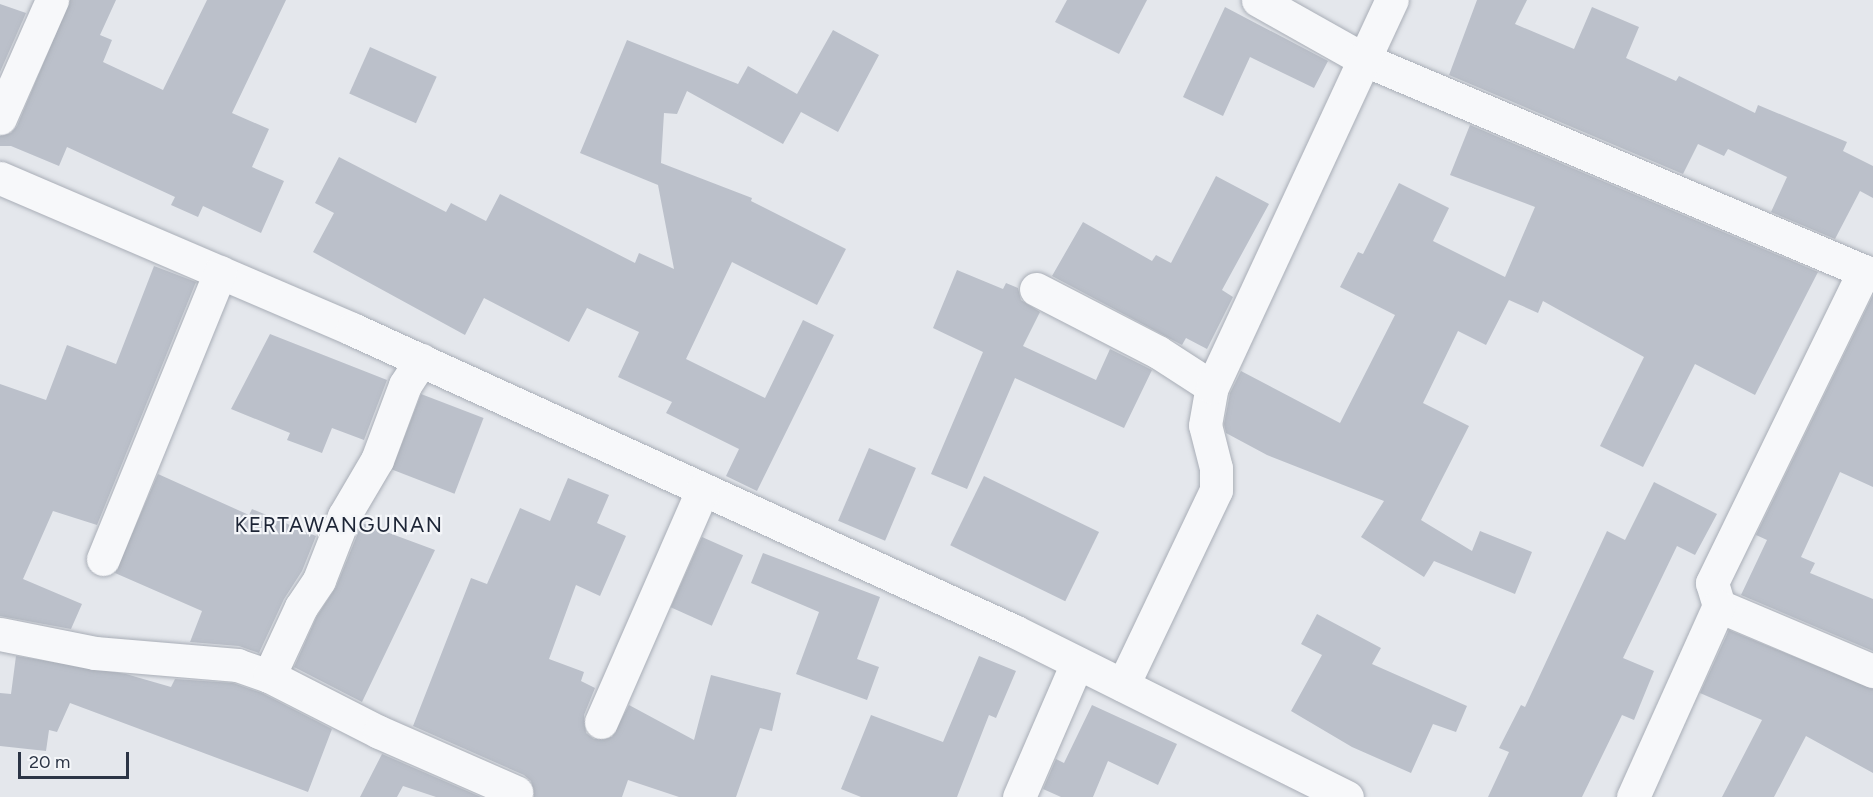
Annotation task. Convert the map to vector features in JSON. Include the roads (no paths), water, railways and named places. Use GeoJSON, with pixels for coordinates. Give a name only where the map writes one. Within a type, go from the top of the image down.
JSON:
{"type":"FeatureCollection","features":[{"type":"Feature","properties":{"kind":"street"},"geometry":{"type":"LineString","coordinates":[[0,118],[52,0]]}},
{"type":"Feature","properties":{"kind":"street"},"geometry":{"type":"LineString","coordinates":[[1258,0],[1365,60],[1868,273],[1715,571],[1712,584],[1719,606],[1633,797]]}},
{"type":"Feature","properties":{"kind":"street"},"geometry":{"type":"LineString","coordinates":[[1123,685],[1206,518],[1216,490],[1216,468],[1205,425],[1212,387],[1392,0]]}},
{"type":"Feature","properties":{"kind":"street"},"geometry":{"type":"LineString","coordinates":[[0,178],[421,360],[703,489],[1077,663],[1347,797]]}},
{"type":"Feature","properties":{"kind":"street"},"geometry":{"type":"LineString","coordinates":[[103,559],[220,272]]}},
{"type":"Feature","properties":{"kind":"street"},"geometry":{"type":"LineString","coordinates":[[1036,289],[1158,352],[1212,387]]}},
{"type":"Feature","properties":{"kind":"street"},"geometry":{"type":"LineString","coordinates":[[269,676],[301,607],[319,580],[344,516],[376,460],[405,385],[421,360]]}},
{"type":"Feature","properties":{"kind":"street"},"geometry":{"type":"LineString","coordinates":[[601,722],[703,489]]}},
{"type":"Feature","properties":{"kind":"street"},"geometry":{"type":"LineString","coordinates":[[1719,606],[1873,671]]}},
{"type":"Feature","properties":{"kind":"street"},"geometry":{"type":"LineString","coordinates":[[0,634],[95,653],[198,659],[237,665],[269,676],[379,732],[516,792]]}},
{"type":"Feature","properties":{"kind":"street"},"geometry":{"type":"LineString","coordinates":[[1019,797],[1077,663]]}},
{"type":"Feature","properties":{"kind":"district","name":"KERTAWANGUNAN"},"geometry":{"type":"Point","coordinates":[339,525]}}]}
